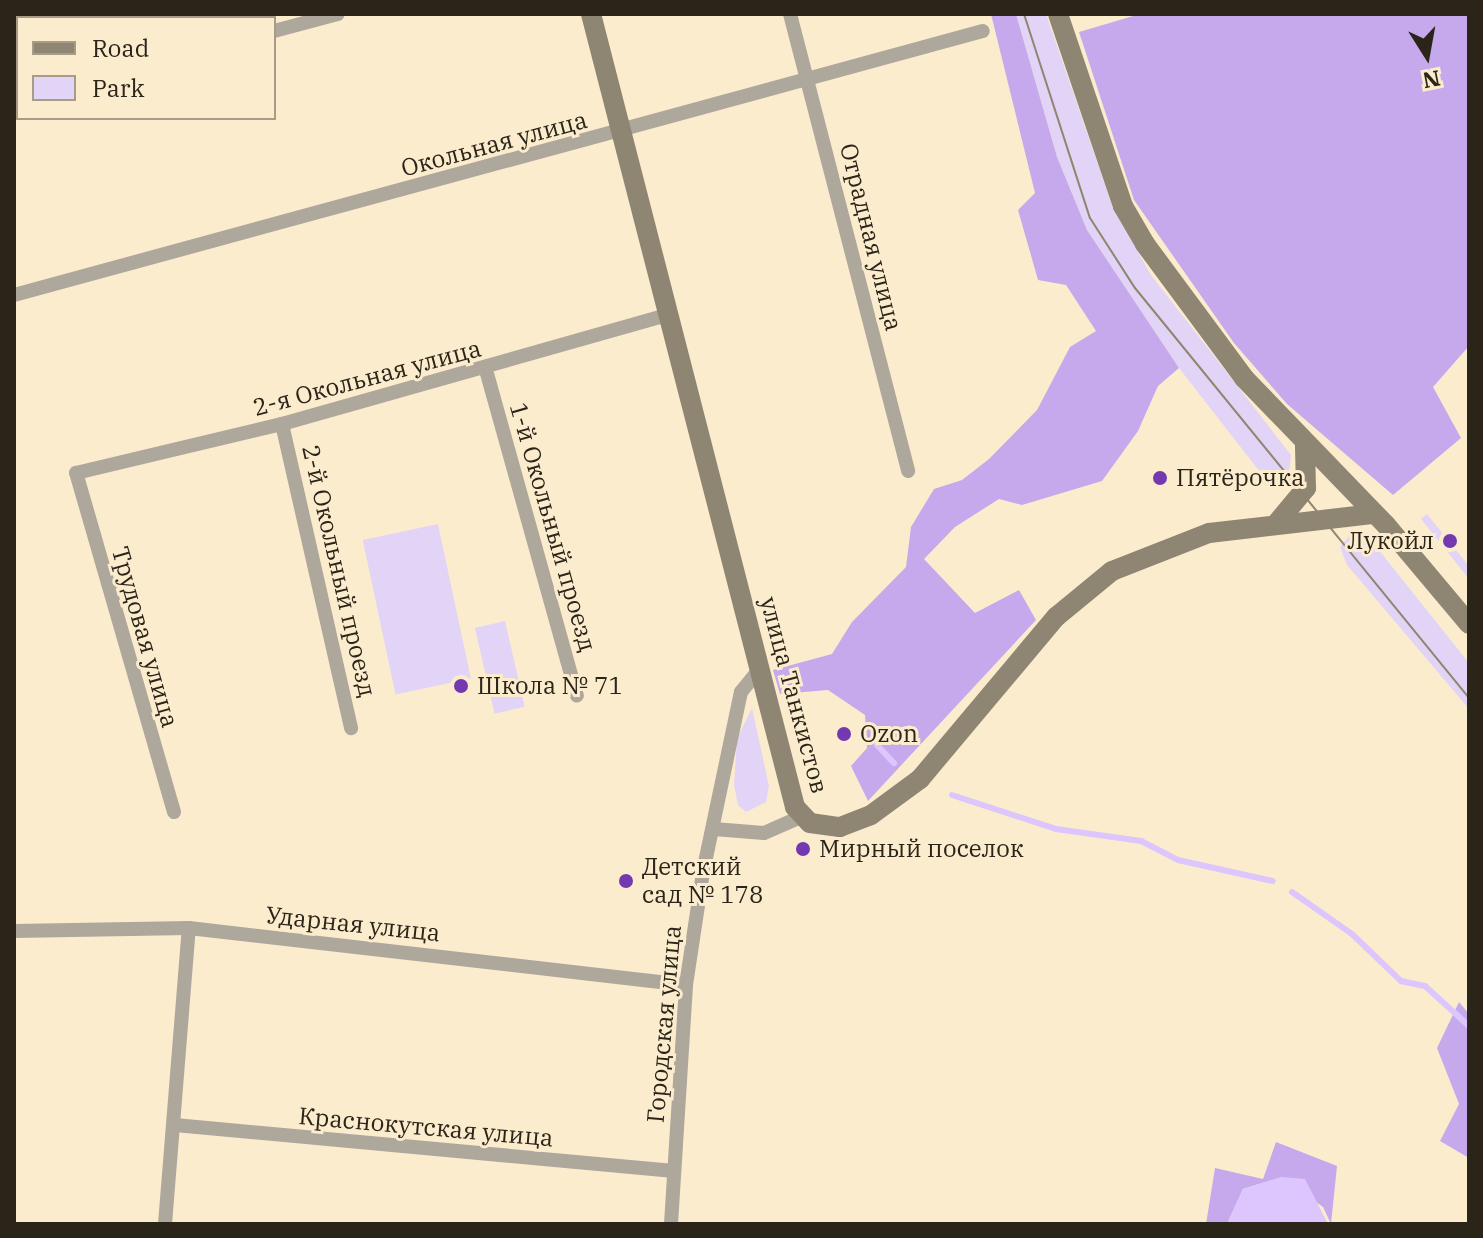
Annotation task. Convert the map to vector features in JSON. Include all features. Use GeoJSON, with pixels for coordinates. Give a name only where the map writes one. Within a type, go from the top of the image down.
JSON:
{"type":"FeatureCollection","features":[{"type":"Feature","properties":{"kind":"main road","name":"улица Танкистов"},"geometry":{"type":"LineString","coordinates":[[591,14],[795,807],[810,823],[840,827],[871,815],[920,779],[1056,617],[1091,583],[1209,533],[1374,514]]}},
{"type":"Feature","properties":{"kind":"main road"},"geometry":{"type":"LineString","coordinates":[[1058,14],[1118,192],[1145,244],[1244,378],[1305,446],[1374,514],[1469,624]]}},
{"type":"Feature","properties":{"kind":"main road"},"geometry":{"type":"LineString","coordinates":[[1276,524],[1306,488],[1305,446]]}},
{"type":"Feature","properties":{"kind":"street"},"geometry":{"type":"LineString","coordinates":[[276,30],[338,14]]}},
{"type":"Feature","properties":{"kind":"street","name":"Отрадная улица"},"geometry":{"type":"LineString","coordinates":[[790,14],[908,471]]}},
{"type":"Feature","properties":{"kind":"street","name":"Окольная улица"},"geometry":{"type":"LineString","coordinates":[[14,295],[983,31]]}},
{"type":"Feature","properties":{"kind":"street","name":"2-я Окольная улица"},"geometry":{"type":"LineString","coordinates":[[76,473],[282,424],[486,370],[667,315]]}},
{"type":"Feature","properties":{"kind":"street","name":"1-й Окольный проезд"},"geometry":{"type":"LineString","coordinates":[[486,370],[577,696]]}},
{"type":"Feature","properties":{"kind":"street","name":"2-й Окольный проезд"},"geometry":{"type":"LineString","coordinates":[[282,424],[351,728]]}},
{"type":"Feature","properties":{"kind":"street","name":"Трудовая улица"},"geometry":{"type":"LineString","coordinates":[[76,473],[174,812]]}},
{"type":"Feature","properties":{"kind":"street","name":"Городская улица"},"geometry":{"type":"LineString","coordinates":[[671,1224],[686,985],[741,692],[759,670]]}},
{"type":"Feature","properties":{"kind":"street"},"geometry":{"type":"LineString","coordinates":[[714,829],[764,833],[803,816]]}},
{"type":"Feature","properties":{"kind":"street"},"geometry":{"type":"LineString","coordinates":[[165,1224],[189,928]]}},
{"type":"Feature","properties":{"kind":"street","name":"Ударная улица"},"geometry":{"type":"LineString","coordinates":[[14,931],[189,928],[686,985]]}},
{"type":"Feature","properties":{"kind":"street","name":"Краснокутская улица"},"geometry":{"type":"LineString","coordinates":[[175,1125],[674,1171]]}},
{"type":"Feature","properties":{"kind":"green space"},"geometry":{"type":"Polygon","coordinates":[[[1016,14],[1046,14],[1113,208],[1151,275],[1291,455],[1289,473],[1274,490],[1179,368],[1087,230],[1057,157],[1016,14]]]}},
{"type":"Feature","properties":{"kind":"green space"},"geometry":{"type":"Polygon","coordinates":[[[1427,514],[1469,566],[1469,579],[1421,519],[1427,514]]]}},
{"type":"Feature","properties":{"kind":"green space"},"geometry":{"type":"Polygon","coordinates":[[[438,524],[471,679],[396,695],[363,540],[438,524]]]}},
{"type":"Feature","properties":{"kind":"green space"},"geometry":{"type":"Polygon","coordinates":[[[1350,535],[1370,539],[1469,663],[1469,709],[1347,565],[1340,547],[1350,535]]]}},
{"type":"Feature","properties":{"kind":"green space"},"geometry":{"type":"Polygon","coordinates":[[[505,621],[525,707],[495,714],[475,628],[505,621]]]}},
{"type":"Feature","properties":{"kind":"green space"},"geometry":{"type":"Polygon","coordinates":[[[752,708],[769,786],[766,802],[746,812],[738,805],[734,785],[737,739],[752,708]]]}},
{"type":"Feature","properties":{"kind":"shaded area"},"geometry":{"type":"Polygon","coordinates":[[[991,14],[1016,14],[1057,157],[1087,230],[1179,368],[1158,386],[1138,431],[1102,481],[1022,505],[999,499],[955,527],[924,559],[975,613],[1019,590],[1036,620],[868,801],[851,766],[867,748],[865,715],[828,690],[780,694],[773,670],[832,654],[852,622],[906,567],[911,527],[934,489],[962,480],[989,459],[1037,410],[1070,347],[1096,331],[1066,285],[1038,280],[1018,210],[1035,193],[991,14]]]}},
{"type":"Feature","properties":{"kind":"shaded area"},"geometry":{"type":"Polygon","coordinates":[[[1140,14],[1469,14],[1469,346],[1433,387],[1461,438],[1393,495],[1287,404],[1234,343],[1134,200],[1079,32],[1140,14]]]}},
{"type":"Feature","properties":{"kind":"shaded area"},"geometry":{"type":"Polygon","coordinates":[[[1459,1002],[1469,1014],[1469,1158],[1440,1141],[1459,1104],[1437,1048],[1459,1002]]]}},
{"type":"Feature","properties":{"kind":"shaded area"},"geometry":{"type":"Polygon","coordinates":[[[1276,1142],[1337,1166],[1331,1224],[1323,1207],[1282,1177],[1243,1189],[1227,1224],[1206,1224],[1215,1168],[1263,1179],[1276,1142]]]}},
{"type":"Feature","properties":{"kind":"shaded area"},"geometry":{"type":"Polygon","coordinates":[[[1282,1177],[1305,1179],[1328,1224],[1227,1224],[1243,1189],[1282,1177]]]}},
{"type":"Feature","properties":{"kind":"waterway"},"geometry":{"type":"LineString","coordinates":[[877,745],[894,763]]}},
{"type":"Feature","properties":{"kind":"waterway"},"geometry":{"type":"LineString","coordinates":[[952,795],[1056,829],[1141,841],[1178,860],[1273,881]]}},
{"type":"Feature","properties":{"kind":"waterway"},"geometry":{"type":"LineString","coordinates":[[1292,892],[1352,934],[1401,981],[1425,986],[1469,1026]]}},
{"type":"Feature","properties":{"kind":"tram line"},"geometry":{"type":"LineString","coordinates":[[1024,14],[1090,218],[1135,288],[1469,698]]}},
{"type":"Feature","properties":{"kind":"place","name":"Пятёрочка"},"geometry":{"type":"Point","coordinates":[1160,478]}},
{"type":"Feature","properties":{"kind":"place","name":"Лукойл"},"geometry":{"type":"Point","coordinates":[1450,541]}},
{"type":"Feature","properties":{"kind":"place","name":"Школа № 71"},"geometry":{"type":"Point","coordinates":[461,686]}},
{"type":"Feature","properties":{"kind":"place","name":"Ozon"},"geometry":{"type":"Point","coordinates":[844,734]}},
{"type":"Feature","properties":{"kind":"place","name":"Мирный поселок"},"geometry":{"type":"Point","coordinates":[803,849]}},
{"type":"Feature","properties":{"kind":"place","name":"Детский сад № 178"},"geometry":{"type":"Point","coordinates":[626,881]}}]}
